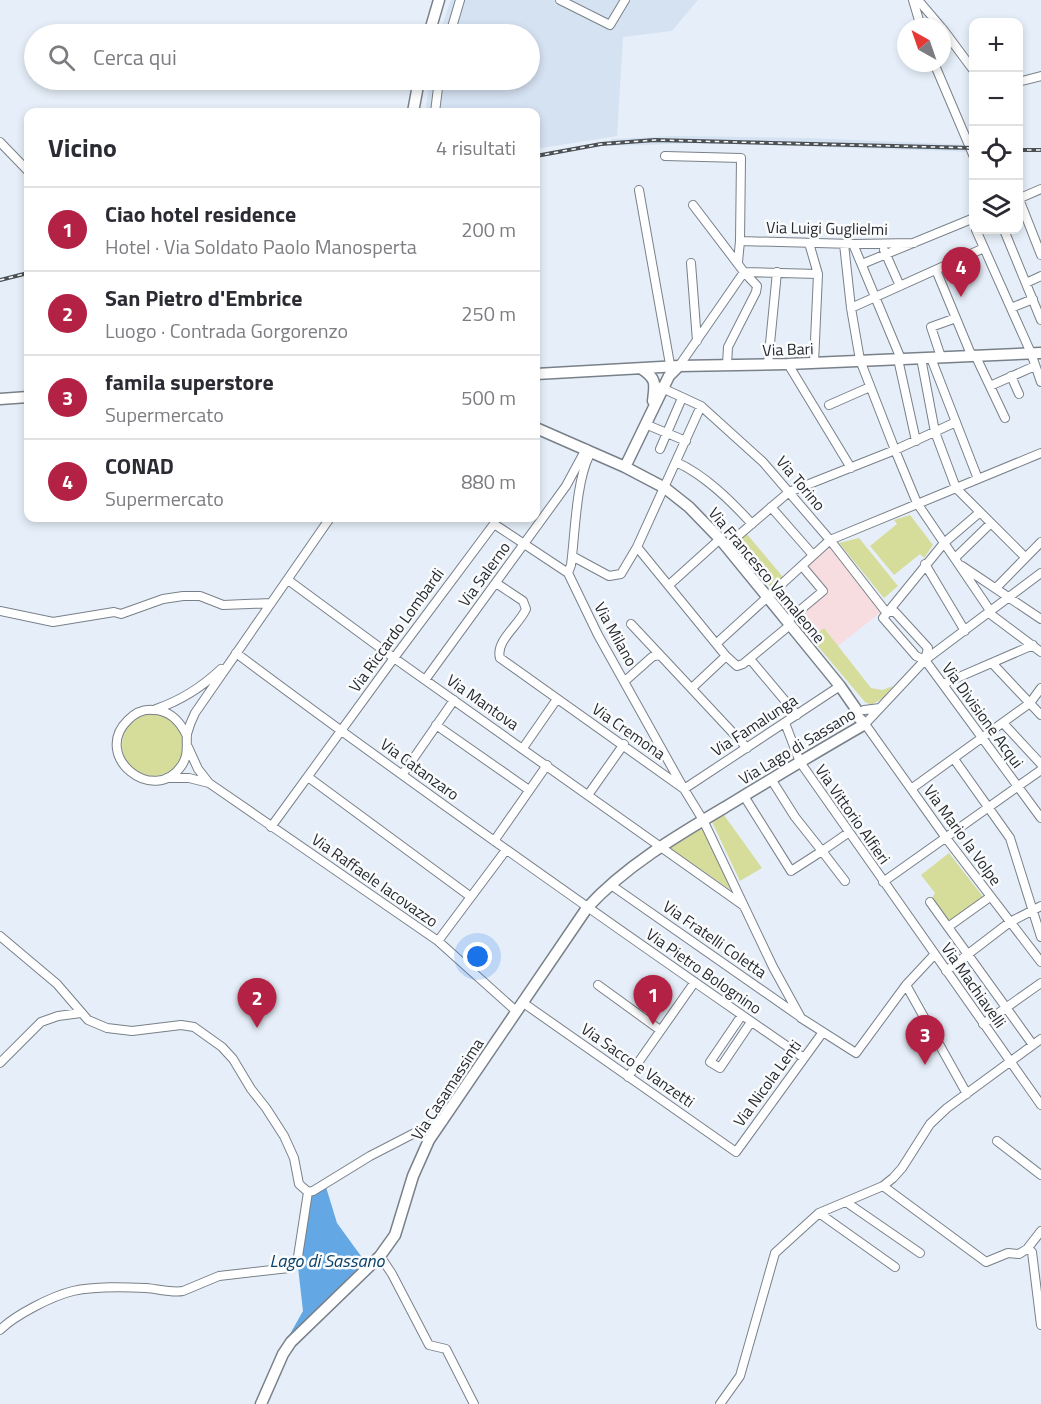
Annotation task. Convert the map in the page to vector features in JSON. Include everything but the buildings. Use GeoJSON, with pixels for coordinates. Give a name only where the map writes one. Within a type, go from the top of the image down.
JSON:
{"type":"FeatureCollection","features":[{"type":"Feature","properties":{"kind":"main road"},"geometry":{"type":"LineString","coordinates":[[432,24],[439,0]]}},
{"type":"Feature","properties":{"kind":"main road"},"geometry":{"type":"LineString","coordinates":[[414,108],[417,90]]}},
{"type":"Feature","properties":{"kind":"main road","name":"Via Bari"},"geometry":{"type":"LineString","coordinates":[[540,374],[642,369],[667,375],[726,366],[1036,353]]}},
{"type":"Feature","properties":{"kind":"main road"},"geometry":{"type":"LineString","coordinates":[[625,466],[667,375],[649,374],[642,369]]}},
{"type":"Feature","properties":{"kind":"main road"},"geometry":{"type":"LineString","coordinates":[[0,399],[24,398]]}},
{"type":"Feature","properties":{"kind":"main road","name":"Via Francesco Vamaleone"},"geometry":{"type":"LineString","coordinates":[[540,430],[625,466],[665,488],[689,507],[723,542],[840,686]]}},
{"type":"Feature","properties":{"kind":"main road"},"geometry":{"type":"LineString","coordinates":[[840,686],[864,710],[865,724]]}},
{"type":"Feature","properties":{"kind":"main road"},"geometry":{"type":"LineString","coordinates":[[840,686],[856,709],[858,717],[865,724]]}},
{"type":"Feature","properties":{"kind":"main road","name":"Via Lago di Sassano"},"geometry":{"type":"LineString","coordinates":[[587,908],[611,885],[661,847],[865,724]]}},
{"type":"Feature","properties":{"kind":"main road","name":"Via Casamassima"},"geometry":{"type":"LineString","coordinates":[[261,1404],[283,1354],[291,1342],[380,1256],[394,1235],[420,1156],[587,908]]}},
{"type":"Feature","properties":{"kind":"street"},"geometry":{"type":"LineString","coordinates":[[453,24],[460,0]]}},
{"type":"Feature","properties":{"kind":"street"},"geometry":{"type":"LineString","coordinates":[[560,0],[610,25],[625,0]]}},
{"type":"Feature","properties":{"kind":"street"},"geometry":{"type":"LineString","coordinates":[[913,0],[918,18]]}},
{"type":"Feature","properties":{"kind":"street"},"geometry":{"type":"LineString","coordinates":[[918,0],[933,18]]}},
{"type":"Feature","properties":{"kind":"street"},"geometry":{"type":"LineString","coordinates":[[951,40],[969,64]]}},
{"type":"Feature","properties":{"kind":"street"},"geometry":{"type":"LineString","coordinates":[[938,72],[969,145]]}},
{"type":"Feature","properties":{"kind":"street"},"geometry":{"type":"LineString","coordinates":[[1023,81],[1041,76]]}},
{"type":"Feature","properties":{"kind":"street"},"geometry":{"type":"LineString","coordinates":[[436,108],[438,90]]}},
{"type":"Feature","properties":{"kind":"street"},"geometry":{"type":"LineString","coordinates":[[0,142],[24,167]]}},
{"type":"Feature","properties":{"kind":"street"},"geometry":{"type":"LineString","coordinates":[[665,156],[741,158],[738,262]]}},
{"type":"Feature","properties":{"kind":"street"},"geometry":{"type":"LineString","coordinates":[[1023,197],[1041,189]]}},
{"type":"Feature","properties":{"kind":"street"},"geometry":{"type":"LineString","coordinates":[[639,190],[667,375]]}},
{"type":"Feature","properties":{"kind":"street"},"geometry":{"type":"LineString","coordinates":[[693,205],[757,286],[728,347],[726,366]]}},
{"type":"Feature","properties":{"kind":"street"},"geometry":{"type":"LineString","coordinates":[[1023,207],[1037,235],[1041,255]]}},
{"type":"Feature","properties":{"kind":"street"},"geometry":{"type":"LineString","coordinates":[[862,264],[969,222]]}},
{"type":"Feature","properties":{"kind":"street"},"geometry":{"type":"LineString","coordinates":[[978,234],[1011,308],[1036,353],[1035,366],[1041,381]]}},
{"type":"Feature","properties":{"kind":"street"},"geometry":{"type":"LineString","coordinates":[[1006,234],[1041,320]]}},
{"type":"Feature","properties":{"kind":"street","name":"Via Luigi Guglielmi"},"geometry":{"type":"LineString","coordinates":[[740,241],[914,243]]}},
{"type":"Feature","properties":{"kind":"street"},"geometry":{"type":"LineString","coordinates":[[809,243],[818,274],[814,363]]}},
{"type":"Feature","properties":{"kind":"street"},"geometry":{"type":"LineString","coordinates":[[849,244],[862,264],[900,359],[916,441]]}},
{"type":"Feature","properties":{"kind":"street"},"geometry":{"type":"LineString","coordinates":[[849,244],[851,308],[860,360],[917,503],[990,612],[1041,652]]}},
{"type":"Feature","properties":{"kind":"street"},"geometry":{"type":"LineString","coordinates":[[882,244],[900,286]]}},
{"type":"Feature","properties":{"kind":"street"},"geometry":{"type":"LineString","coordinates":[[851,308],[984,248]]}},
{"type":"Feature","properties":{"kind":"street"},"geometry":{"type":"LineString","coordinates":[[691,263],[697,341]]}},
{"type":"Feature","properties":{"kind":"street"},"geometry":{"type":"LineString","coordinates":[[936,270],[970,352],[975,356],[1005,418]]}},
{"type":"Feature","properties":{"kind":"street"},"geometry":{"type":"LineString","coordinates":[[667,375],[697,341],[744,272]]}},
{"type":"Feature","properties":{"kind":"street"},"geometry":{"type":"LineString","coordinates":[[744,272],[818,274]]}},
{"type":"Feature","properties":{"kind":"street"},"geometry":{"type":"LineString","coordinates":[[768,364],[777,272]]}},
{"type":"Feature","properties":{"kind":"street"},"geometry":{"type":"LineString","coordinates":[[1026,283],[1041,276]]}},
{"type":"Feature","properties":{"kind":"street"},"geometry":{"type":"LineString","coordinates":[[1011,308],[1033,299]]}},
{"type":"Feature","properties":{"kind":"street"},"geometry":{"type":"LineString","coordinates":[[956,318],[931,327],[935,432],[956,488],[1025,557]]}},
{"type":"Feature","properties":{"kind":"street"},"geometry":{"type":"LineString","coordinates":[[931,358],[978,479]]}},
{"type":"Feature","properties":{"kind":"street"},"geometry":{"type":"LineString","coordinates":[[788,364],[851,468]]}},
{"type":"Feature","properties":{"kind":"street"},"geometry":{"type":"LineString","coordinates":[[990,386],[1035,366]]}},
{"type":"Feature","properties":{"kind":"street","name":"Via Torino"},"geometry":{"type":"LineString","coordinates":[[667,375],[674,393],[701,406],[764,462],[830,540],[886,612]]}},
{"type":"Feature","properties":{"kind":"street"},"geometry":{"type":"LineString","coordinates":[[1011,376],[1019,394]]}},
{"type":"Feature","properties":{"kind":"street"},"geometry":{"type":"LineString","coordinates":[[830,405],[870,387]]}},
{"type":"Feature","properties":{"kind":"street"},"geometry":{"type":"LineString","coordinates":[[660,449],[682,398]]}},
{"type":"Feature","properties":{"kind":"street"},"geometry":{"type":"LineString","coordinates":[[572,556],[609,576],[621,574],[637,547],[701,406]]}},
{"type":"Feature","properties":{"kind":"street"},"geometry":{"type":"LineString","coordinates":[[669,585],[723,542],[752,524],[789,492],[895,450],[956,422]]}},
{"type":"Feature","properties":{"kind":"street"},"geometry":{"type":"LineString","coordinates":[[645,424],[686,441]]}},
{"type":"Feature","properties":{"kind":"street"},"geometry":{"type":"LineString","coordinates":[[567,573],[572,556],[580,486],[584,466],[589,456],[586,449]]}},
{"type":"Feature","properties":{"kind":"street","name":"Via Salerno"},"geometry":{"type":"LineString","coordinates":[[425,680],[566,486],[586,449]]}},
{"type":"Feature","properties":{"kind":"street"},"geometry":{"type":"LineString","coordinates":[[717,643],[830,540],[1041,453]]}},
{"type":"Feature","properties":{"kind":"street"},"geometry":{"type":"LineString","coordinates":[[676,462],[684,465],[718,490],[752,524]]}},
{"type":"Feature","properties":{"kind":"street"},"geometry":{"type":"LineString","coordinates":[[566,486],[571,483],[580,486]]}},
{"type":"Feature","properties":{"kind":"street"},"geometry":{"type":"LineString","coordinates":[[771,507],[813,555]]}},
{"type":"Feature","properties":{"kind":"street"},"geometry":{"type":"LineString","coordinates":[[886,612],[895,612],[928,648],[925,660],[916,656],[883,618],[886,612],[925,564],[944,543],[979,513]]}},
{"type":"Feature","properties":{"kind":"street"},"geometry":{"type":"LineString","coordinates":[[187,736],[195,712],[327,522]]}},
{"type":"Feature","properties":{"kind":"street","name":"Via Riccardo Lombardi"},"geometry":{"type":"LineString","coordinates":[[271,827],[494,524],[567,573]]}},
{"type":"Feature","properties":{"kind":"street"},"geometry":{"type":"LineString","coordinates":[[957,561],[990,524]]}},
{"type":"Feature","properties":{"kind":"street"},"geometry":{"type":"LineString","coordinates":[[996,588],[1025,557],[1040,545]]}},
{"type":"Feature","properties":{"kind":"street"},"geometry":{"type":"LineString","coordinates":[[637,547],[726,656],[737,666],[750,658],[823,591],[802,566]]}},
{"type":"Feature","properties":{"kind":"street"},"geometry":{"type":"LineString","coordinates":[[957,561],[1041,619]]}},
{"type":"Feature","properties":{"kind":"street"},"geometry":{"type":"LineString","coordinates":[[925,564],[965,631]]}},
{"type":"Feature","properties":{"kind":"street","name":"Via Milano"},"geometry":{"type":"LineString","coordinates":[[567,573],[598,635],[703,820],[773,967],[801,1018]]}},
{"type":"Feature","properties":{"kind":"street","name":"Via Lago di Sassano"},"geometry":{"type":"LineString","coordinates":[[865,724],[925,660],[1041,573]]}},
{"type":"Feature","properties":{"kind":"street","name":"Via Mantova"},"geometry":{"type":"LineString","coordinates":[[288,580],[746,907]]}},
{"type":"Feature","properties":{"kind":"street","name":"Via Cremona"},"geometry":{"type":"LineString","coordinates":[[496,583],[523,601],[526,609],[501,645],[498,654],[500,658],[624,744],[684,789]]}},
{"type":"Feature","properties":{"kind":"street"},"geometry":{"type":"LineString","coordinates":[[0,611],[53,622],[114,612],[121,614],[156,600],[183,596],[200,596],[224,605],[271,603]]}},
{"type":"Feature","properties":{"kind":"street"},"geometry":{"type":"LineString","coordinates":[[631,624],[747,748]]}},
{"type":"Feature","properties":{"kind":"street"},"geometry":{"type":"LineString","coordinates":[[943,684],[1033,645]]}},
{"type":"Feature","properties":{"kind":"street"},"geometry":{"type":"LineString","coordinates":[[209,783],[189,778],[166,778],[154,781],[142,779],[127,770],[118,754],[117,742],[124,723],[140,712],[175,702],[192,693],[209,680],[236,653]]}},
{"type":"Feature","properties":{"kind":"street","name":"Via Catanzaro"},"geometry":{"type":"LineString","coordinates":[[236,653],[340,732],[587,908]]}},
{"type":"Feature","properties":{"kind":"street"},"geometry":{"type":"LineString","coordinates":[[625,681],[652,657],[658,655],[662,657]]}},
{"type":"Feature","properties":{"kind":"street"},"geometry":{"type":"LineString","coordinates":[[692,688],[726,656]]}},
{"type":"Feature","properties":{"kind":"street"},"geometry":{"type":"LineString","coordinates":[[750,658],[797,715]]}},
{"type":"Feature","properties":{"kind":"street","name":"Via Divisione Acqui"},"geometry":{"type":"LineString","coordinates":[[925,660],[1040,817]]}},
{"type":"Feature","properties":{"kind":"street"},"geometry":{"type":"LineString","coordinates":[[992,663],[1041,715]]}},
{"type":"Feature","properties":{"kind":"street","name":"Via Famalunga"},"geometry":{"type":"LineString","coordinates":[[684,789],[840,686]]}},
{"type":"Feature","properties":{"kind":"street"},"geometry":{"type":"LineString","coordinates":[[911,789],[1030,703],[1041,688]]}},
{"type":"Feature","properties":{"kind":"street"},"geometry":{"type":"LineString","coordinates":[[523,748],[557,699]]}},
{"type":"Feature","properties":{"kind":"street"},"geometry":{"type":"LineString","coordinates":[[402,775],[454,700]]}},
{"type":"Feature","properties":{"kind":"street"},"geometry":{"type":"LineString","coordinates":[[864,710],[880,708]]}},
{"type":"Feature","properties":{"kind":"street"},"geometry":{"type":"LineString","coordinates":[[153,710],[174,717],[182,725],[187,736],[188,747],[198,769],[209,783]]}},
{"type":"Feature","properties":{"kind":"street","name":"Via Vittorio Alfieri"},"geometry":{"type":"LineString","coordinates":[[785,723],[800,762],[883,882]]}},
{"type":"Feature","properties":{"kind":"street"},"geometry":{"type":"LineString","coordinates":[[1003,723],[1041,764]]}},
{"type":"Feature","properties":{"kind":"street","name":"Via Mario la Volpe"},"geometry":{"type":"LineString","coordinates":[[865,724],[946,838],[1041,962]]}},
{"type":"Feature","properties":{"kind":"street"},"geometry":{"type":"LineString","coordinates":[[436,725],[529,790]]}},
{"type":"Feature","properties":{"kind":"street"},"geometry":{"type":"LineString","coordinates":[[588,795],[624,744]]}},
{"type":"Feature","properties":{"kind":"street"},"geometry":{"type":"LineString","coordinates":[[166,778],[181,766],[188,747]]}},
{"type":"Feature","properties":{"kind":"street"},"geometry":{"type":"LineString","coordinates":[[954,759],[1010,838],[1037,907],[1041,937]]}},
{"type":"Feature","properties":{"kind":"street"},"geometry":{"type":"LineString","coordinates":[[494,841],[547,765]]}},
{"type":"Feature","properties":{"kind":"street"},"geometry":{"type":"LineString","coordinates":[[883,882],[1041,770]]}},
{"type":"Feature","properties":{"kind":"street"},"geometry":{"type":"LineString","coordinates":[[308,777],[471,897]]}},
{"type":"Feature","properties":{"kind":"street"},"geometry":{"type":"LineString","coordinates":[[771,779],[795,817],[845,881]]}},
{"type":"Feature","properties":{"kind":"street","name":"Via Raffaele Iacovazzo"},"geometry":{"type":"LineString","coordinates":[[209,783],[438,941],[519,1006]]}},
{"type":"Feature","properties":{"kind":"street"},"geometry":{"type":"LineString","coordinates":[[744,796],[791,871],[848,833]]}},
{"type":"Feature","properties":{"kind":"street"},"geometry":{"type":"LineString","coordinates":[[438,941],[506,850]]}},
{"type":"Feature","properties":{"kind":"street","name":"Via Machiavelli"},"geometry":{"type":"LineString","coordinates":[[883,882],[1041,1105]]}},
{"type":"Feature","properties":{"kind":"street","name":"Via Fratelli Coletta"},"geometry":{"type":"LineString","coordinates":[[611,885],[801,1018],[856,1053],[906,985]]}},
{"type":"Feature","properties":{"kind":"street"},"geometry":{"type":"LineString","coordinates":[[948,927],[990,897]]}},
{"type":"Feature","properties":{"kind":"street"},"geometry":{"type":"LineString","coordinates":[[930,902],[1033,1045]]}},
{"type":"Feature","properties":{"kind":"street"},"geometry":{"type":"LineString","coordinates":[[946,971],[1010,922],[1037,907]]}},
{"type":"Feature","properties":{"kind":"street","name":"Via Pietro Bolognino"},"geometry":{"type":"LineString","coordinates":[[587,908],[804,1058]]}},
{"type":"Feature","properties":{"kind":"street"},"geometry":{"type":"LineString","coordinates":[[0,936],[57,984],[88,1020],[107,1028],[132,1031],[181,1025],[194,1027],[222,1047],[233,1059],[284,1136],[294,1158],[299,1184],[308,1192]]}},
{"type":"Feature","properties":{"kind":"street"},"geometry":{"type":"LineString","coordinates":[[934,955],[906,985],[967,1094]]}},
{"type":"Feature","properties":{"kind":"street"},"geometry":{"type":"LineString","coordinates":[[628,1077],[694,982]]}},
{"type":"Feature","properties":{"kind":"street"},"geometry":{"type":"LineString","coordinates":[[983,1024],[1041,983]]}},
{"type":"Feature","properties":{"kind":"street"},"geometry":{"type":"LineString","coordinates":[[598,985],[660,1030]]}},
{"type":"Feature","properties":{"kind":"street","name":"Via Sacco e Vanzetti"},"geometry":{"type":"LineString","coordinates":[[519,1006],[628,1077],[736,1152]]}},
{"type":"Feature","properties":{"kind":"street"},"geometry":{"type":"LineString","coordinates":[[0,1063],[41,1022],[79,1011]]}},
{"type":"Feature","properties":{"kind":"street"},"geometry":{"type":"LineString","coordinates":[[742,1016],[710,1062],[720,1068],[751,1022]]}},
{"type":"Feature","properties":{"kind":"street","name":"Via Nicola Lenti"},"geometry":{"type":"LineString","coordinates":[[736,1152],[823,1032]]}},
{"type":"Feature","properties":{"kind":"street"},"geometry":{"type":"LineString","coordinates":[[720,1404],[740,1376],[773,1257],[819,1213],[883,1186],[902,1168],[930,1124],[947,1108],[1041,1039]]}},
{"type":"Feature","properties":{"kind":"street"},"geometry":{"type":"LineString","coordinates":[[308,1192],[370,1156],[426,1127],[443,1121]]}},
{"type":"Feature","properties":{"kind":"street"},"geometry":{"type":"LineString","coordinates":[[997,1141],[1041,1174]]}},
{"type":"Feature","properties":{"kind":"street"},"geometry":{"type":"LineString","coordinates":[[883,1186],[986,1262],[1008,1253],[1019,1254],[1028,1249],[1041,1232]]}},
{"type":"Feature","properties":{"kind":"street"},"geometry":{"type":"LineString","coordinates":[[0,1330],[20,1314],[70,1292],[131,1288],[183,1292],[219,1276],[289,1268],[297,1263],[308,1192]]}},
{"type":"Feature","properties":{"kind":"street"},"geometry":{"type":"LineString","coordinates":[[846,1202],[920,1253]]}},
{"type":"Feature","properties":{"kind":"street"},"geometry":{"type":"LineString","coordinates":[[819,1213],[895,1267]]}},
{"type":"Feature","properties":{"kind":"street"},"geometry":{"type":"LineString","coordinates":[[1028,1249],[1032,1252],[1041,1325]]}},
{"type":"Feature","properties":{"kind":"street"},"geometry":{"type":"LineString","coordinates":[[380,1256],[392,1274],[429,1345],[446,1349],[474,1404]]}},
{"type":"Feature","properties":{"kind":"shaded area"},"geometry":{"type":"Polygon","coordinates":[[[451,0],[698,0],[672,31],[623,37],[617,136],[540,148],[540,108],[426,108],[428,90],[540,90],[540,24],[443,24],[451,0]]]}},
{"type":"Feature","properties":{"kind":"shaded area"},"geometry":{"type":"Polygon","coordinates":[[[673,136],[807,138],[969,145],[969,152],[700,143],[611,146],[611,139],[673,136]]]}},
{"type":"Feature","properties":{"kind":"shaded area"},"geometry":{"type":"Polygon","coordinates":[[[830,547],[881,612],[838,646],[825,629],[819,633],[802,612],[827,591],[807,565],[830,547]]]}},
{"type":"Feature","properties":{"kind":"green space"},"geometry":{"type":"Polygon","coordinates":[[[910,515],[933,545],[924,558],[920,554],[894,575],[870,546],[897,524],[894,520],[910,515]]]}},
{"type":"Feature","properties":{"kind":"green space"},"geometry":{"type":"Polygon","coordinates":[[[746,533],[783,577],[771,587],[734,543],[746,533]]]}},
{"type":"Feature","properties":{"kind":"green space"},"geometry":{"type":"Polygon","coordinates":[[[859,538],[898,586],[884,598],[839,543],[859,538]]]}},
{"type":"Feature","properties":{"kind":"green space"},"geometry":{"type":"Polygon","coordinates":[[[802,612],[819,632],[824,628],[871,688],[882,690],[893,686],[883,698],[871,705],[865,702],[795,619],[802,612]]]}},
{"type":"Feature","properties":{"kind":"green space"},"geometry":{"type":"Polygon","coordinates":[[[153,714],[170,719],[175,723],[179,728],[184,745],[179,762],[175,767],[170,771],[153,776],[136,771],[131,767],[127,762],[122,745],[127,728],[131,723],[136,719],[153,714]]]}},
{"type":"Feature","properties":{"kind":"green space"},"geometry":{"type":"Polygon","coordinates":[[[724,815],[762,868],[740,881],[712,822],[724,815]]]}},
{"type":"Feature","properties":{"kind":"green space"},"geometry":{"type":"Polygon","coordinates":[[[703,828],[732,891],[670,848],[703,828]]]}},
{"type":"Feature","properties":{"kind":"green space"},"geometry":{"type":"Polygon","coordinates":[[[949,853],[984,898],[949,923],[932,898],[935,893],[921,875],[949,853]]]}},
{"type":"Feature","properties":{"kind":"water","name":"Lago di Sassano"},"geometry":{"type":"Polygon","coordinates":[[[326,1187],[337,1223],[366,1263],[285,1343],[303,1311],[298,1267],[311,1196],[326,1187]]]}},
{"type":"Feature","properties":{"kind":"railway"},"geometry":{"type":"LineString","coordinates":[[540,155],[601,144],[655,140],[969,148]]}},
{"type":"Feature","properties":{"kind":"railway"},"geometry":{"type":"LineString","coordinates":[[1023,150],[1041,150]]}},
{"type":"Feature","properties":{"kind":"railway"},"geometry":{"type":"LineString","coordinates":[[0,280],[24,274]]}},
{"type":"Feature","properties":{"kind":"place","name":"CONAD"},"geometry":{"type":"Point","coordinates":[961,297]}},
{"type":"Feature","properties":{"kind":"place","name":"Ciao hotel residence"},"geometry":{"type":"Point","coordinates":[653,1025]}},
{"type":"Feature","properties":{"kind":"place","name":"San Pietro d'Embrice"},"geometry":{"type":"Point","coordinates":[257,1028]}},
{"type":"Feature","properties":{"kind":"place","name":"famila superstore"},"geometry":{"type":"Point","coordinates":[925,1065]}}]}
